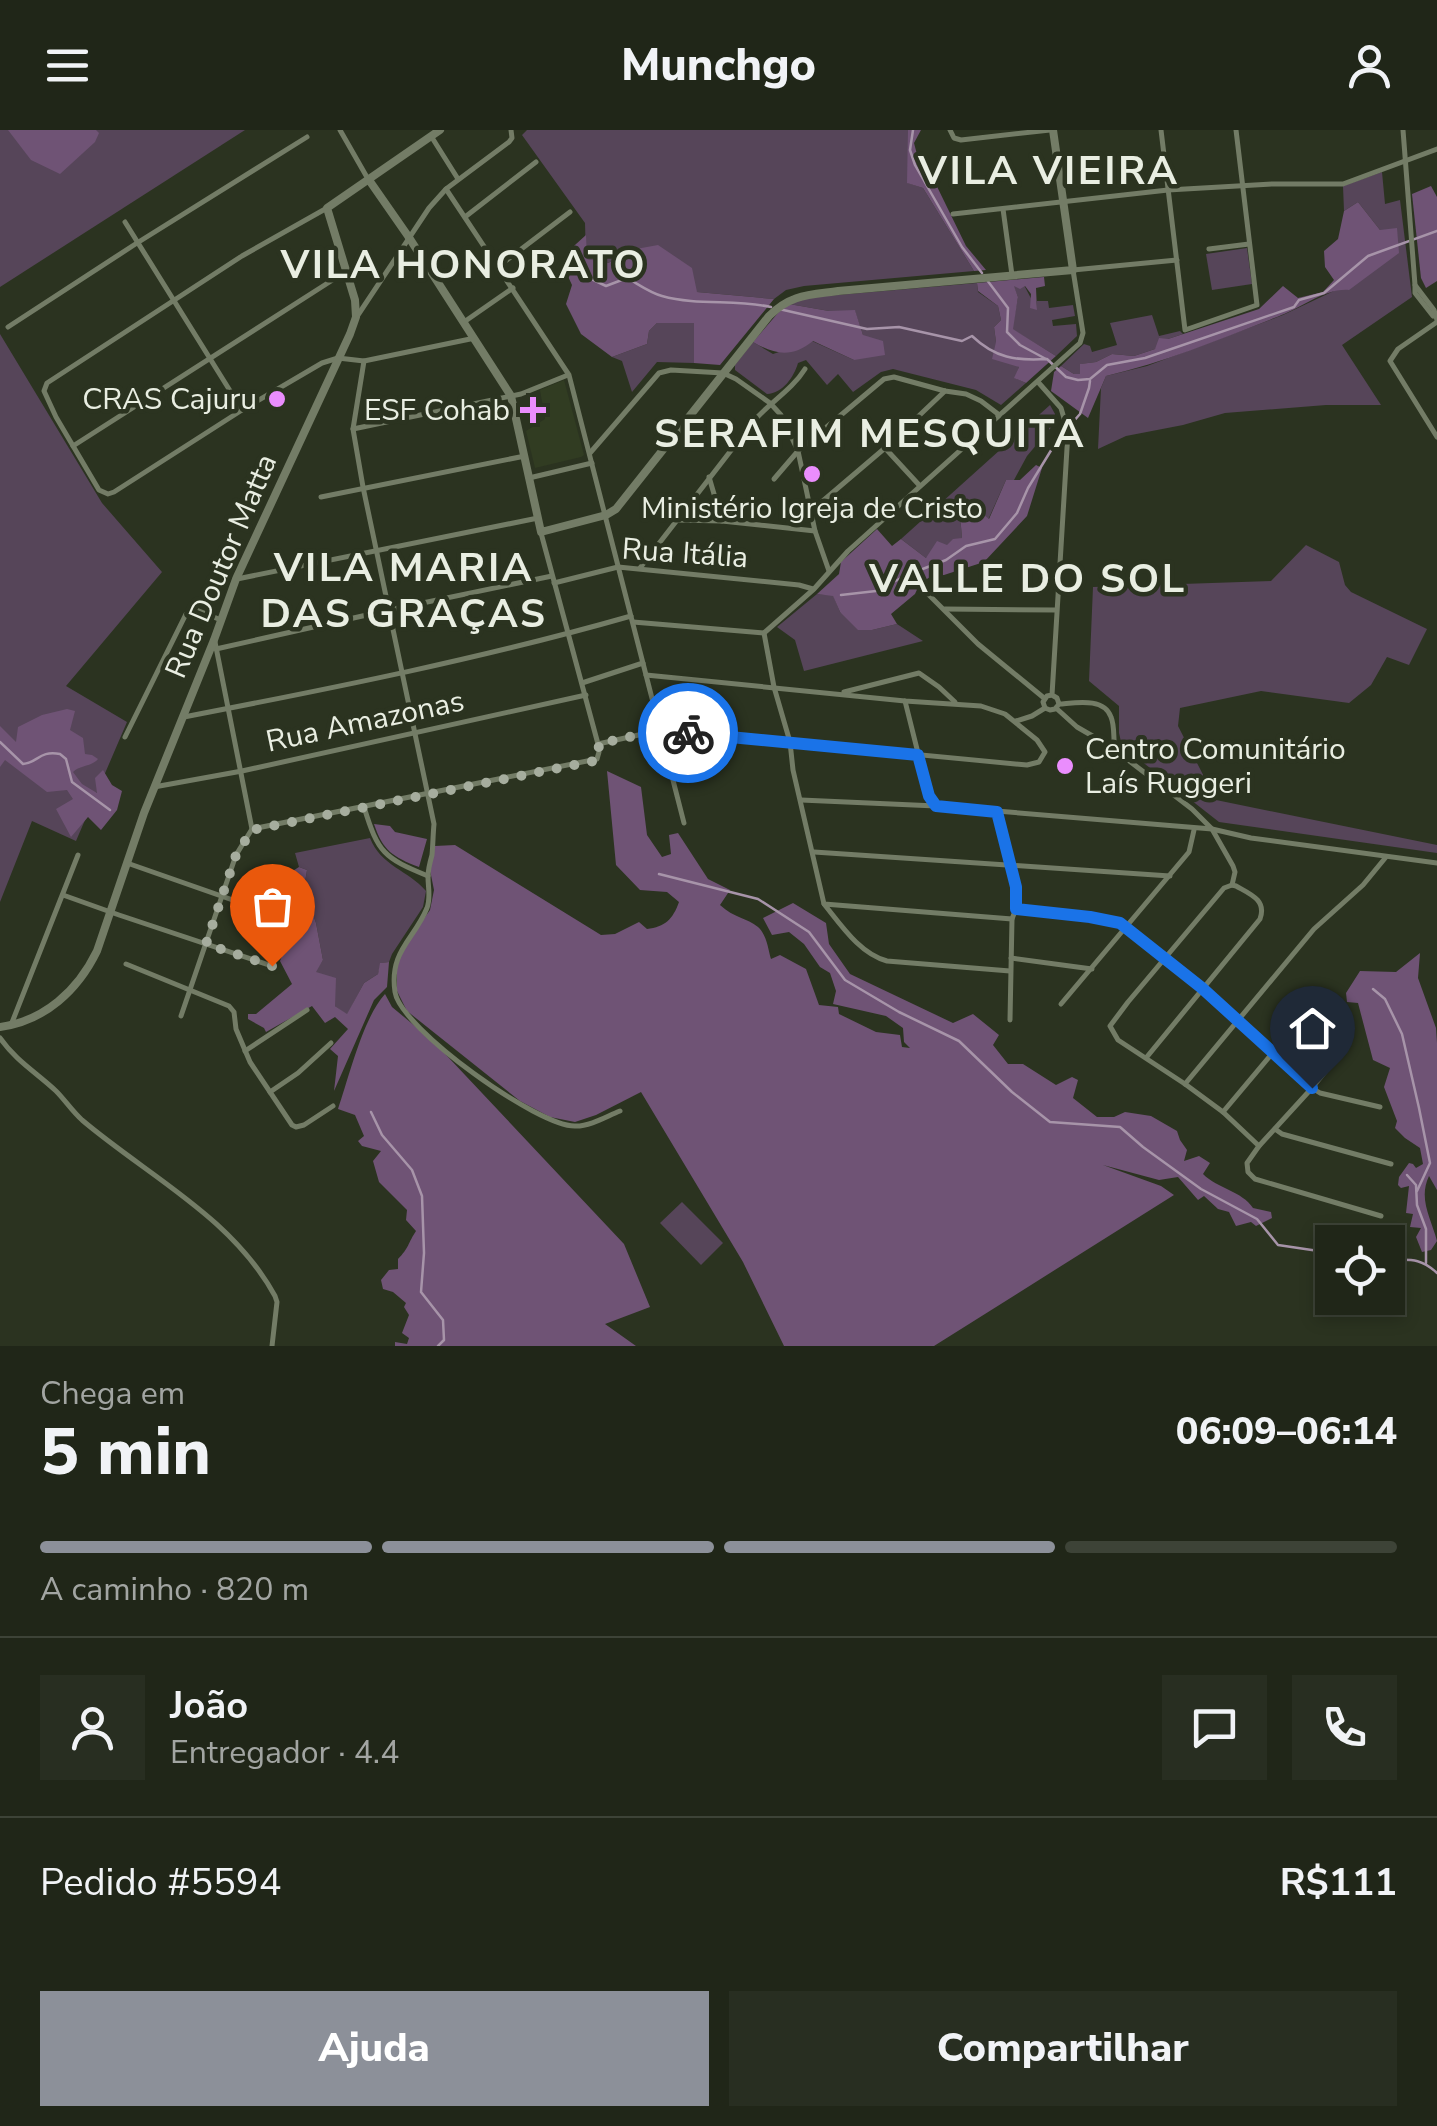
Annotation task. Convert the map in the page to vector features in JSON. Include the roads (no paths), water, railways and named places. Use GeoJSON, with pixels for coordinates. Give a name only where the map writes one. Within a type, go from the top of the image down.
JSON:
{"type":"FeatureCollection","features":[{"type":"Feature","properties":{"kind":"street"},"geometry":{"type":"LineString","coordinates":[[252,830],[594,761],[600,752],[541,532],[511,396],[368,180],[340,130]]}},
{"type":"Feature","properties":{"kind":"street"},"geometry":{"type":"LineString","coordinates":[[440,130],[429,133],[327,208],[242,256],[53,378],[44,391],[99,490],[108,494],[312,368],[338,358],[364,361],[475,338]]}},
{"type":"Feature","properties":{"kind":"street"},"geometry":{"type":"LineString","coordinates":[[356,317],[429,208],[458,179],[509,142],[511,130]]}},
{"type":"Feature","properties":{"kind":"street"},"geometry":{"type":"LineString","coordinates":[[181,717],[229,710],[632,619],[764,633],[814,589],[848,550],[1080,344],[1083,334],[1051,130],[961,140],[954,138],[950,130]]}},
{"type":"Feature","properties":{"kind":"street"},"geometry":{"type":"LineString","coordinates":[[1162,130],[1185,330],[1257,304],[1236,130]]}},
{"type":"Feature","properties":{"kind":"street"},"geometry":{"type":"LineString","coordinates":[[1403,130],[1415,285],[1434,310],[1436,320],[1398,348],[1392,355],[1392,367],[1437,436]]}},
{"type":"Feature","properties":{"kind":"street"},"geometry":{"type":"LineString","coordinates":[[429,133],[458,179]]}},
{"type":"Feature","properties":{"kind":"street"},"geometry":{"type":"LineString","coordinates":[[8,327],[308,136]]}},
{"type":"Feature","properties":{"kind":"street"},"geometry":{"type":"LineString","coordinates":[[954,214],[1168,190],[1343,184],[1437,149]]}},
{"type":"Feature","properties":{"kind":"street"},"geometry":{"type":"LineString","coordinates":[[465,217],[536,162]]}},
{"type":"Feature","properties":{"kind":"street"},"geometry":{"type":"LineString","coordinates":[[446,189],[569,374],[684,823]]}},
{"type":"Feature","properties":{"kind":"street"},"geometry":{"type":"LineString","coordinates":[[327,208],[348,271],[356,317]]}},
{"type":"Feature","properties":{"kind":"street"},"geometry":{"type":"LineString","coordinates":[[1003,209],[1012,275]]}},
{"type":"Feature","properties":{"kind":"street"},"geometry":{"type":"LineString","coordinates":[[498,266],[570,212]]}},
{"type":"Feature","properties":{"kind":"street"},"geometry":{"type":"LineString","coordinates":[[125,222],[242,410]]}},
{"type":"Feature","properties":{"kind":"street"},"geometry":{"type":"LineString","coordinates":[[1209,249],[1249,244]]}},
{"type":"Feature","properties":{"kind":"street"},"geometry":{"type":"LineString","coordinates":[[541,532],[616,510],[769,316],[788,300],[838,291],[1177,260]]}},
{"type":"Feature","properties":{"kind":"street"},"geometry":{"type":"LineString","coordinates":[[73,446],[348,271]]}},
{"type":"Feature","properties":{"kind":"street"},"geometry":{"type":"LineString","coordinates":[[464,322],[513,288]]}},
{"type":"Feature","properties":{"kind":"street","name":"Rua Doutor Matta"},"geometry":{"type":"LineString","coordinates":[[0,1027],[36,1016],[69,993],[97,951],[126,862],[181,717],[215,645],[236,579],[356,317]]}},
{"type":"Feature","properties":{"kind":"street"},"geometry":{"type":"LineString","coordinates":[[364,361],[353,429],[434,824],[429,904],[398,954],[394,993],[400,1007],[451,1055],[534,1114],[557,1124],[578,1126],[620,1111]]}},
{"type":"Feature","properties":{"kind":"street"},"geometry":{"type":"LineString","coordinates":[[640,568],[708,477],[770,403],[805,369]]}},
{"type":"Feature","properties":{"kind":"street"},"geometry":{"type":"LineString","coordinates":[[590,453],[653,376],[664,370],[723,373],[736,379],[781,415],[798,451],[814,531],[829,571]]}},
{"type":"Feature","properties":{"kind":"street"},"geometry":{"type":"LineString","coordinates":[[353,429],[511,396],[569,374]]}},
{"type":"Feature","properties":{"kind":"street"},"geometry":{"type":"LineString","coordinates":[[774,480],[798,451],[884,378],[966,394],[999,415]]}},
{"type":"Feature","properties":{"kind":"street"},"geometry":{"type":"LineString","coordinates":[[1038,382],[1061,408],[1068,432],[1052,695]]}},
{"type":"Feature","properties":{"kind":"street"},"geometry":{"type":"LineString","coordinates":[[811,511],[945,392]]}},
{"type":"Feature","properties":{"kind":"street"},"geometry":{"type":"LineString","coordinates":[[885,448],[920,486]]}},
{"type":"Feature","properties":{"kind":"street"},"geometry":{"type":"LineString","coordinates":[[320,497],[524,456]]}},
{"type":"Feature","properties":{"kind":"street"},"geometry":{"type":"LineString","coordinates":[[530,478],[592,463]]}},
{"type":"Feature","properties":{"kind":"street"},"geometry":{"type":"LineString","coordinates":[[708,477],[722,520]]}},
{"type":"Feature","properties":{"kind":"street"},"geometry":{"type":"LineString","coordinates":[[236,579],[538,518]]}},
{"type":"Feature","properties":{"kind":"street"},"geometry":{"type":"LineString","coordinates":[[676,520],[722,520],[814,531]]}},
{"type":"Feature","properties":{"kind":"street","name":"Rua Itália"},"geometry":{"type":"LineString","coordinates":[[215,645],[618,567],[814,589]]}},
{"type":"Feature","properties":{"kind":"street"},"geometry":{"type":"LineString","coordinates":[[928,594],[978,644],[1044,698],[1045,708]]}},
{"type":"Feature","properties":{"kind":"street"},"geometry":{"type":"LineString","coordinates":[[942,608],[1056,610]]}},
{"type":"Feature","properties":{"kind":"street"},"geometry":{"type":"LineString","coordinates":[[125,737],[186,614],[194,609],[221,620]]}},
{"type":"Feature","properties":{"kind":"street"},"geometry":{"type":"LineString","coordinates":[[764,633],[824,904],[876,958],[1010,970]]}},
{"type":"Feature","properties":{"kind":"street"},"geometry":{"type":"LineString","coordinates":[[181,1016],[236,855],[252,830],[215,645]]}},
{"type":"Feature","properties":{"kind":"street"},"geometry":{"type":"LineString","coordinates":[[582,683],[643,664]]}},
{"type":"Feature","properties":{"kind":"street"},"geometry":{"type":"LineString","coordinates":[[842,693],[919,673],[957,704]]}},
{"type":"Feature","properties":{"kind":"street"},"geometry":{"type":"LineString","coordinates":[[598,744],[661,730],[1027,764],[1039,762],[1045,752],[1016,722],[996,709],[646,675]]}},
{"type":"Feature","properties":{"kind":"street","name":"Rua Amazonas"},"geometry":{"type":"LineString","coordinates":[[154,788],[586,694]]}},
{"type":"Feature","properties":{"kind":"street"},"geometry":{"type":"LineString","coordinates":[[1044,698],[1058,698],[1058,706],[1077,727],[1116,750],[1192,809],[1212,829],[1233,866],[1230,885],[1110,1026],[1118,1040],[1223,1112],[1259,1146]]}},
{"type":"Feature","properties":{"kind":"street"},"geometry":{"type":"LineString","coordinates":[[906,701],[929,796],[936,806]]}},
{"type":"Feature","properties":{"kind":"street"},"geometry":{"type":"LineString","coordinates":[[1045,708],[1089,702],[1106,709],[1111,716],[1116,750]]}},
{"type":"Feature","properties":{"kind":"street"},"geometry":{"type":"LineString","coordinates":[[1016,722],[1045,708]]}},
{"type":"Feature","properties":{"kind":"street"},"geometry":{"type":"LineString","coordinates":[[800,800],[936,806],[1212,829],[1251,838],[1437,863]]}},
{"type":"Feature","properties":{"kind":"street"},"geometry":{"type":"LineString","coordinates":[[364,807],[372,834],[382,850],[394,862],[428,876]]}},
{"type":"Feature","properties":{"kind":"street"},"geometry":{"type":"LineString","coordinates":[[997,812],[1018,899],[1012,918],[1010,1020]]}},
{"type":"Feature","properties":{"kind":"street"},"geometry":{"type":"LineString","coordinates":[[1061,1004],[1189,852],[1194,829]]}},
{"type":"Feature","properties":{"kind":"street"},"geometry":{"type":"LineString","coordinates":[[813,852],[1170,876]]}},
{"type":"Feature","properties":{"kind":"street"},"geometry":{"type":"LineString","coordinates":[[11,1025],[78,855]]}},
{"type":"Feature","properties":{"kind":"street"},"geometry":{"type":"LineString","coordinates":[[1185,1084],[1314,929],[1363,885],[1386,857]]}},
{"type":"Feature","properties":{"kind":"street"},"geometry":{"type":"LineString","coordinates":[[126,862],[293,921]]}},
{"type":"Feature","properties":{"kind":"street"},"geometry":{"type":"LineString","coordinates":[[1146,1058],[1260,919],[1262,905],[1230,885]]}},
{"type":"Feature","properties":{"kind":"street"},"geometry":{"type":"LineString","coordinates":[[63,895],[272,966]]}},
{"type":"Feature","properties":{"kind":"street"},"geometry":{"type":"LineString","coordinates":[[824,904],[1012,918]]}},
{"type":"Feature","properties":{"kind":"street"},"geometry":{"type":"LineString","coordinates":[[1016,909],[1120,923],[1202,988],[1312,1088],[1380,1107]]}},
{"type":"Feature","properties":{"kind":"street"},"geometry":{"type":"LineString","coordinates":[[1012,958],[1092,969]]}},
{"type":"Feature","properties":{"kind":"street"},"geometry":{"type":"LineString","coordinates":[[126,964],[229,1006],[245,1051],[292,1125],[304,1126],[333,1106]]}},
{"type":"Feature","properties":{"kind":"street"},"geometry":{"type":"LineString","coordinates":[[1223,1112],[1322,994]]}},
{"type":"Feature","properties":{"kind":"street"},"geometry":{"type":"LineString","coordinates":[[245,1051],[307,1010]]}},
{"type":"Feature","properties":{"kind":"street"},"geometry":{"type":"LineString","coordinates":[[0,1038],[17,1060],[82,1119],[204,1212],[242,1251],[275,1296],[272,1346]]}},
{"type":"Feature","properties":{"kind":"street"},"geometry":{"type":"LineString","coordinates":[[270,1092],[331,1043]]}},
{"type":"Feature","properties":{"kind":"street"},"geometry":{"type":"LineString","coordinates":[[1342,1051],[1247,1163],[1255,1180],[1380,1216]]}},
{"type":"Feature","properties":{"kind":"street"},"geometry":{"type":"LineString","coordinates":[[1274,1129],[1391,1164]]}},
{"type":"Feature","properties":{"kind":"waterway"},"geometry":{"type":"LineString","coordinates":[[913,130],[910,150],[915,165],[962,247],[982,273]]}},
{"type":"Feature","properties":{"kind":"waterway"},"geometry":{"type":"LineString","coordinates":[[779,309],[867,329],[899,327],[962,341],[972,336],[998,353],[1047,359],[1066,377],[1090,379],[1107,365],[1145,358],[1294,307],[1299,300],[1324,293],[1368,256],[1437,231]]}},
{"type":"Feature","properties":{"kind":"waterway"},"geometry":{"type":"LineString","coordinates":[[583,275],[606,286],[627,278],[653,293],[676,299],[771,307]]}},
{"type":"Feature","properties":{"kind":"waterway"},"geometry":{"type":"LineString","coordinates":[[987,280],[1008,308],[1007,332],[1020,345],[1046,359]]}},
{"type":"Feature","properties":{"kind":"waterway"},"geometry":{"type":"LineString","coordinates":[[841,595],[876,591],[946,560],[966,546],[995,539],[1017,513],[1058,439],[1080,414],[1090,381]]}},
{"type":"Feature","properties":{"kind":"waterway"},"geometry":{"type":"LineString","coordinates":[[0,742],[23,764],[47,754],[60,754],[66,759],[72,782],[110,810]]}},
{"type":"Feature","properties":{"kind":"waterway"},"geometry":{"type":"LineString","coordinates":[[659,874],[758,899],[809,932],[845,980],[959,1041],[1050,1122],[1120,1127],[1201,1189],[1257,1219],[1278,1245],[1315,1250]]}},
{"type":"Feature","properties":{"kind":"waterway"},"geometry":{"type":"LineString","coordinates":[[1373,989],[1385,999],[1402,1034],[1419,1108],[1430,1163],[1417,1191]]}},
{"type":"Feature","properties":{"kind":"waterway"},"geometry":{"type":"LineString","coordinates":[[371,1112],[382,1135],[412,1170],[422,1196],[421,1292],[443,1320],[444,1340],[438,1346]]}},
{"type":"Feature","properties":{"kind":"waterway"},"geometry":{"type":"LineString","coordinates":[[1407,1175],[1416,1185],[1417,1205],[1426,1229],[1426,1263]]}},
{"type":"Feature","properties":{"kind":"waterway"},"geometry":{"type":"LineString","coordinates":[[1405,1260],[1420,1262],[1437,1273]]}},
{"type":"Feature","properties":{"kind":"place","name":"CRAS Cajuru"},"geometry":{"type":"Point","coordinates":[277,399]}},
{"type":"Feature","properties":{"kind":"place","name":"ESF Cohab"},"geometry":{"type":"Point","coordinates":[533,410]}},
{"type":"Feature","properties":{"kind":"place","name":"Ministério Igreja de Cristo"},"geometry":{"type":"Point","coordinates":[812,474]}},
{"type":"Feature","properties":{"kind":"place","name":"Centro Comunitário Laís Ruggeri"},"geometry":{"type":"Point","coordinates":[1065,766]}},
{"type":"Feature","properties":{"kind":"district","name":"VILA VIEIRA"},"geometry":{"type":"Point","coordinates":[1049,170]}},
{"type":"Feature","properties":{"kind":"district","name":"VILA HONORATO"},"geometry":{"type":"Point","coordinates":[464,264]}},
{"type":"Feature","properties":{"kind":"district","name":"SERAFIM MESQUITA"},"geometry":{"type":"Point","coordinates":[870,433]}},
{"type":"Feature","properties":{"kind":"district","name":"VALLE DO SOL"},"geometry":{"type":"Point","coordinates":[1028,578]}},
{"type":"Feature","properties":{"kind":"district","name":"VILA MARIA DAS GRAÇAS"},"geometry":{"type":"Point","coordinates":[404,590]}}]}
